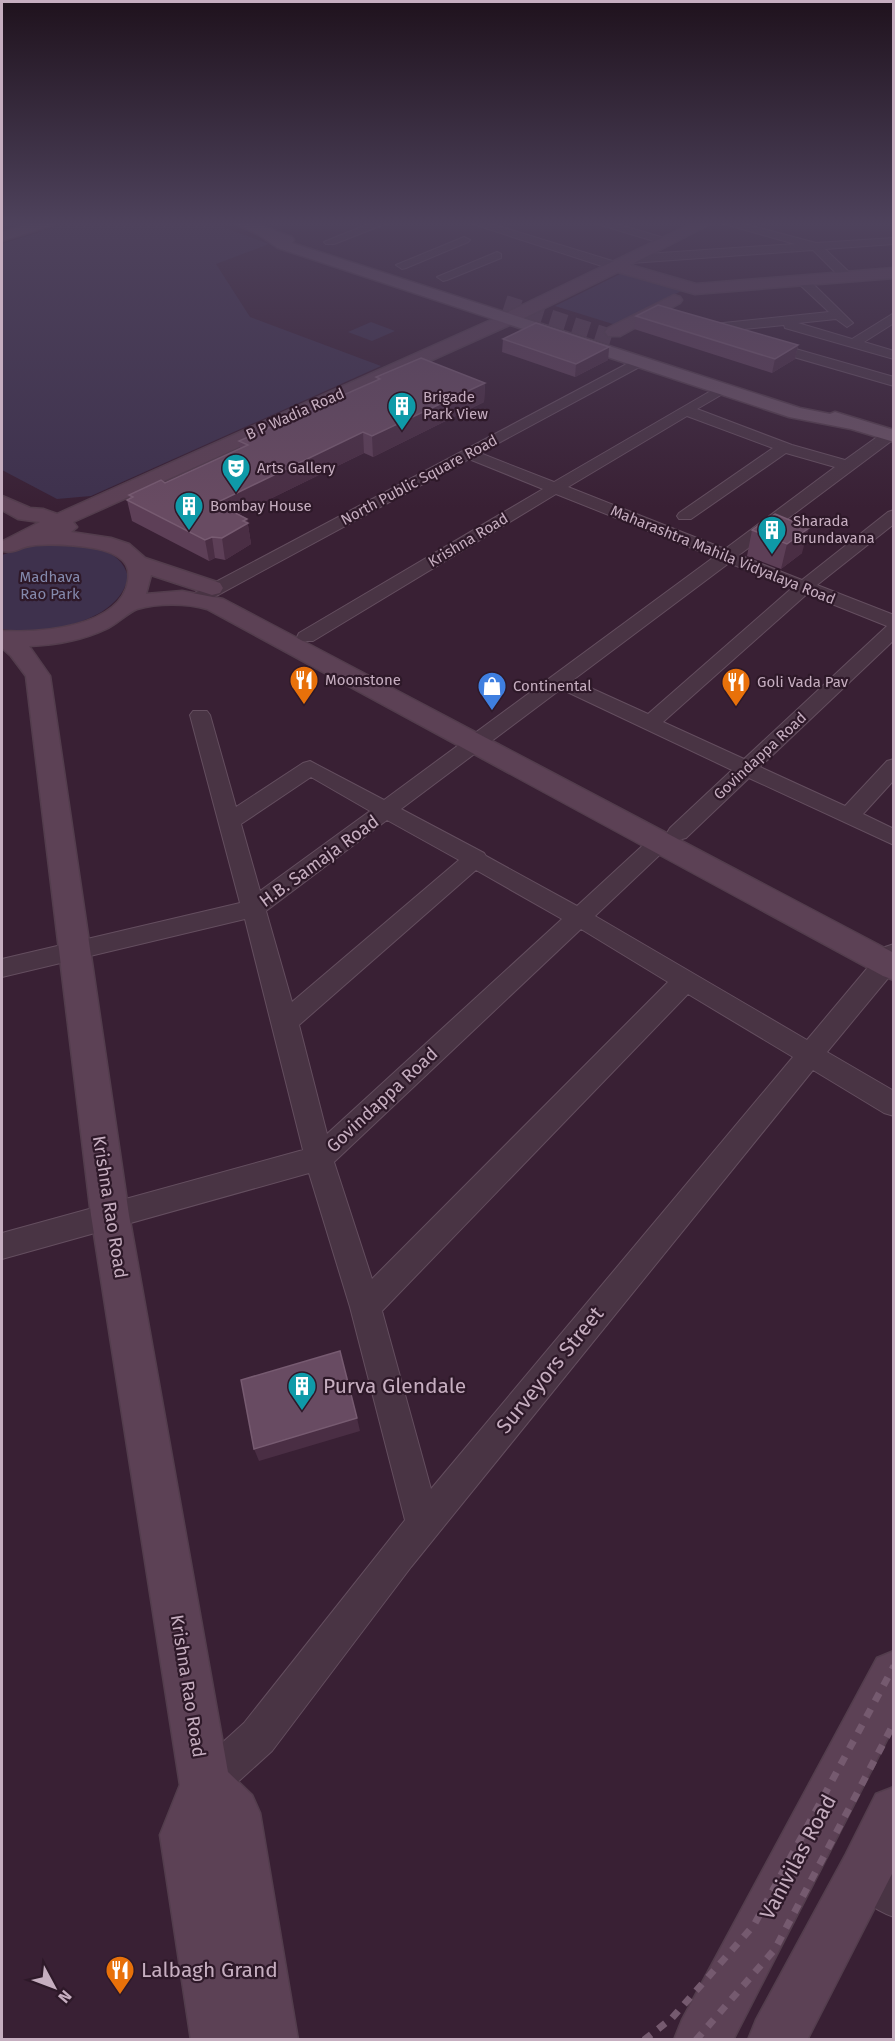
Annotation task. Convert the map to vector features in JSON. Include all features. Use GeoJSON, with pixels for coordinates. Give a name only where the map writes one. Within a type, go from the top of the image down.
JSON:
{"type":"FeatureCollection","features":[{"type":"Feature","properties":{"kind":"main road"},"geometry":{"type":"LineString","coordinates":[[516,317],[638,362],[796,414],[854,418]]}},
{"type":"Feature","properties":{"kind":"main road"},"geometry":{"type":"LineString","coordinates":[[608,335],[636,339]]}},
{"type":"Feature","properties":{"kind":"main road"},"geometry":{"type":"LineString","coordinates":[[608,335],[892,432]]}},
{"type":"Feature","properties":{"kind":"main road"},"geometry":{"type":"LineString","coordinates":[[832,402],[854,418]]}},
{"type":"Feature","properties":{"kind":"street","name":"B P Wadia Road"},"geometry":{"type":"LineString","coordinates":[[6,548],[50,519],[486,317]]}},
{"type":"Feature","properties":{"kind":"street"},"geometry":{"type":"LineString","coordinates":[[608,335],[642,317]]}},
{"type":"Feature","properties":{"kind":"street"},"geometry":{"type":"LineString","coordinates":[[820,317],[709,327],[867,376],[894,382]]}},
{"type":"Feature","properties":{"kind":"street"},"geometry":{"type":"LineString","coordinates":[[842,317],[846,323],[894,337]]}},
{"type":"Feature","properties":{"kind":"street"},"geometry":{"type":"LineString","coordinates":[[854,343],[894,317]]}},
{"type":"Feature","properties":{"kind":"street"},"geometry":{"type":"LineString","coordinates":[[778,322],[894,356]]}},
{"type":"Feature","properties":{"kind":"street"},"geometry":{"type":"LineString","coordinates":[[867,376],[894,356]]}},
{"type":"Feature","properties":{"kind":"street","name":"North Public Square Road"},"geometry":{"type":"LineString","coordinates":[[208,594],[638,362]]}},
{"type":"Feature","properties":{"kind":"street","name":"Krishna Road"},"geometry":{"type":"LineString","coordinates":[[306,637],[628,442],[720,389]]}},
{"type":"Feature","properties":{"kind":"street"},"geometry":{"type":"LineString","coordinates":[[685,410],[784,447],[847,466]]}},
{"type":"Feature","properties":{"kind":"street","name":"H.B. Samaja Road"},"geometry":{"type":"LineString","coordinates":[[2,968],[254,908],[484,739],[892,432]]}},
{"type":"Feature","properties":{"kind":"street"},"geometry":{"type":"LineString","coordinates":[[651,528],[679,514],[784,447]]}},
{"type":"Feature","properties":{"kind":"street","name":"Maharashtra Mahila Vidyalaya Road"},"geometry":{"type":"LineString","coordinates":[[469,454],[651,528],[894,622]]}},
{"type":"Feature","properties":{"kind":"street"},"geometry":{"type":"LineString","coordinates":[[2,486],[43,507],[50,519]]}},
{"type":"Feature","properties":{"kind":"street"},"geometry":{"type":"LineString","coordinates":[[2,502],[26,514],[50,519],[91,540],[122,549],[137,563],[306,637],[484,739]]}},
{"type":"Feature","properties":{"kind":"street"},"geometry":{"type":"LineString","coordinates":[[651,722],[804,588],[894,515]]}},
{"type":"Feature","properties":{"kind":"street"},"geometry":{"type":"LineString","coordinates":[[6,548],[62,538],[91,540]]}},
{"type":"Feature","properties":{"kind":"street"},"geometry":{"type":"LineString","coordinates":[[38,676],[73,637],[110,617],[128,604],[138,590],[141,576],[137,563]]}},
{"type":"Feature","properties":{"kind":"street"},"geometry":{"type":"LineString","coordinates":[[128,604],[208,594]]}},
{"type":"Feature","properties":{"kind":"street"},"geometry":{"type":"LineString","coordinates":[[208,594],[215,604],[484,739],[891,957]]}},
{"type":"Feature","properties":{"kind":"street"},"geometry":{"type":"LineString","coordinates":[[3,638],[32,639],[61,636],[87,628]]}},
{"type":"Feature","properties":{"kind":"street","name":"Govindappa Road"},"geometry":{"type":"LineString","coordinates":[[2,1246],[319,1158],[747,768],[894,629]]}},
{"type":"Feature","properties":{"kind":"street","name":"Krishna Rao Road"},"geometry":{"type":"LineString","coordinates":[[3,638],[21,651],[38,676],[110,1215],[205,1785]]}},
{"type":"Feature","properties":{"kind":"street"},"geometry":{"type":"LineString","coordinates":[[560,681],[894,838]]}},
{"type":"Feature","properties":{"kind":"street"},"geometry":{"type":"LineString","coordinates":[[200,715],[285,1022],[319,1158],[365,1307],[424,1525]]}},
{"type":"Feature","properties":{"kind":"street"},"geometry":{"type":"LineString","coordinates":[[849,816],[894,766]]}},
{"type":"Feature","properties":{"kind":"street"},"geometry":{"type":"LineString","coordinates":[[231,821],[310,768],[386,812],[476,858],[580,918],[894,1105]]}},
{"type":"Feature","properties":{"kind":"street"},"geometry":{"type":"LineString","coordinates":[[285,1022],[476,858]]}},
{"type":"Feature","properties":{"kind":"street","name":"Surveyors Street"},"geometry":{"type":"LineString","coordinates":[[205,1785],[258,1737],[424,1525],[891,957]]}},
{"type":"Feature","properties":{"kind":"street"},"geometry":{"type":"LineString","coordinates":[[365,1307],[685,981]]}},
{"type":"Feature","properties":{"kind":"street","name":"Vanivilas Road"},"geometry":{"type":"LineString","coordinates":[[702,2040],[894,1675]]}},
{"type":"Feature","properties":{"kind":"street"},"geometry":{"type":"LineString","coordinates":[[219,2040],[186,1835],[205,1785],[234,1813],[270,2040]]}},
{"type":"Feature","properties":{"kind":"street"},"geometry":{"type":"LineString","coordinates":[[776,2040],[879,1885],[894,1812]]}},
{"type":"Feature","properties":{"kind":"green space"},"geometry":{"type":"Polygon","coordinates":[[[2,317],[251,317],[381,366],[91,496],[57,499],[2,470],[2,317]]]}},
{"type":"Feature","properties":{"kind":"green space"},"geometry":{"type":"Polygon","coordinates":[[[591,317],[631,317],[616,325],[591,317]]]}},
{"type":"Feature","properties":{"kind":"green space"},"geometry":{"type":"Polygon","coordinates":[[[371,322],[395,331],[372,341],[348,332],[371,322]]]}},
{"type":"Feature","properties":{"kind":"green space","name":"Madhava Rao Park"},"geometry":{"type":"Polygon","coordinates":[[[61,543],[91,547],[118,559],[128,577],[122,593],[110,606],[76,623],[36,630],[2,629],[2,555],[28,546],[61,543]]]}},
{"type":"Feature","properties":{"kind":"building"},"geometry":{"type":"Polygon","coordinates":[[[640,317],[701,317],[798,345],[775,359],[640,317]]]}},
{"type":"Feature","properties":{"kind":"building"},"geometry":{"type":"Polygon","coordinates":[[[536,323],[609,347],[576,364],[503,339],[536,323]]]}},
{"type":"Feature","properties":{"kind":"building"},"geometry":{"type":"Polygon","coordinates":[[[421,358],[485,383],[372,436],[363,432],[216,503],[247,519],[243,521],[248,523],[222,538],[212,537],[205,540],[127,500],[133,497],[129,495],[161,480],[165,483],[248,445],[239,441],[380,379],[376,377],[421,358]]]}},
{"type":"Feature","properties":{"kind":"building"},"geometry":{"type":"Polygon","coordinates":[[[775,514],[809,528],[787,544],[752,530],[775,514]]]}},
{"type":"Feature","properties":{"kind":"building","name":"Purva Glendale"},"geometry":{"type":"Polygon","coordinates":[[[340,1351],[357,1418],[254,1449],[241,1380],[340,1351]]]}},
{"type":"Feature","properties":{"kind":"tunnel"},"geometry":{"type":"LineString","coordinates":[[549,317],[614,338]]}},
{"type":"Feature","properties":{"kind":"railway"},"geometry":{"type":"LineString","coordinates":[[644,2040],[672,2018],[754,1925],[894,1666]]}},
{"type":"Feature","properties":{"kind":"railway"},"geometry":{"type":"LineString","coordinates":[[696,2040],[775,1949],[894,1723]]}},
{"type":"Feature","properties":{"kind":"place","name":"Brigade Park View"},"geometry":{"type":"Point","coordinates":[402,432]}},
{"type":"Feature","properties":{"kind":"place","name":"Arts Gallery"},"geometry":{"type":"Point","coordinates":[236,494]}},
{"type":"Feature","properties":{"kind":"place","name":"Bombay House"},"geometry":{"type":"Point","coordinates":[189,532]}},
{"type":"Feature","properties":{"kind":"place","name":"Sharada Brundavana"},"geometry":{"type":"Point","coordinates":[772,556]}},
{"type":"Feature","properties":{"kind":"place","name":"Moonstone"},"geometry":{"type":"Point","coordinates":[304,706]}},
{"type":"Feature","properties":{"kind":"place","name":"Goli Vada Pav"},"geometry":{"type":"Point","coordinates":[736,708]}},
{"type":"Feature","properties":{"kind":"place","name":"Continental"},"geometry":{"type":"Point","coordinates":[492,712]}},
{"type":"Feature","properties":{"kind":"place","name":"Purva Glendale"},"geometry":{"type":"Point","coordinates":[302,1412]}},
{"type":"Feature","properties":{"kind":"place","name":"Lalbagh Grand"},"geometry":{"type":"Point","coordinates":[120,1996]}}]}
